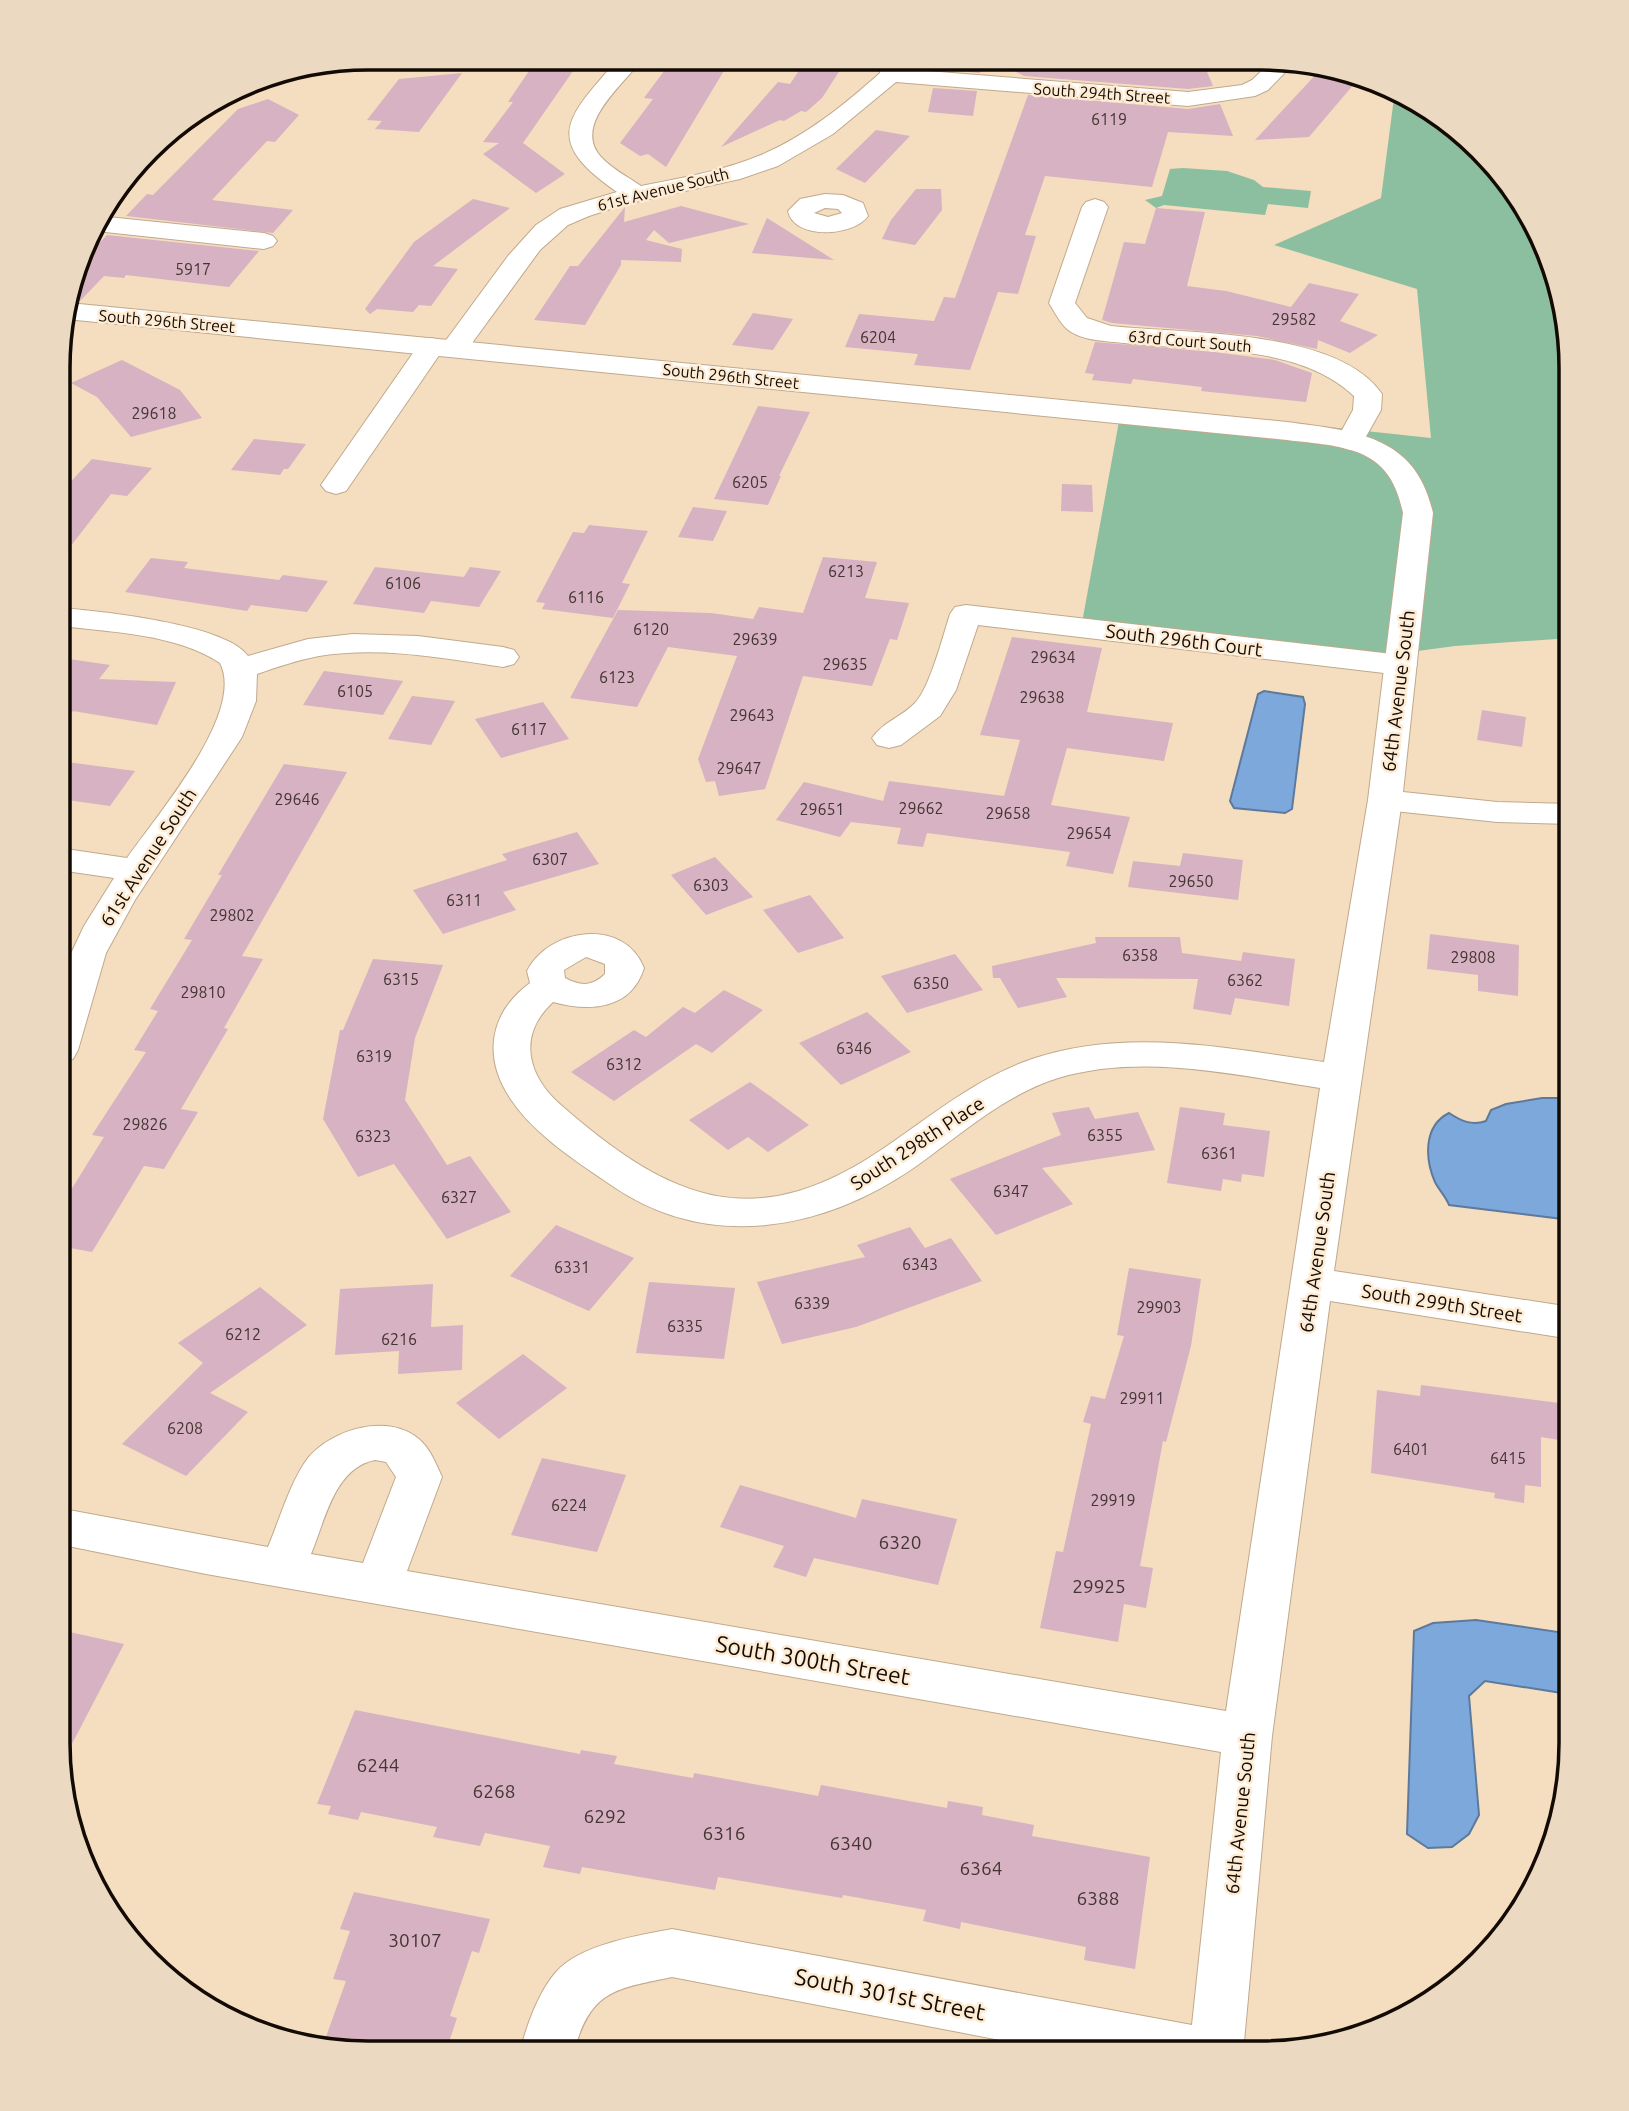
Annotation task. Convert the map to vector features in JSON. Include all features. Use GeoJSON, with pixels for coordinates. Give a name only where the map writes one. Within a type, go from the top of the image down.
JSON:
{"type":"FeatureCollection","features":[{"type":"Feature","properties":{"kind":"street"},"geometry":{"type":"LineString","coordinates":[[621,70],[586,113],[579,129],[579,144],[592,161],[636,194]]}},
{"type":"Feature","properties":{"kind":"street","name":"61st Avenue South"},"geometry":{"type":"LineString","coordinates":[[337,485],[443,347],[526,251],[559,220],[581,210],[636,194],[749,168],[819,134],[853,111],[888,70]]}},
{"type":"Feature","properties":{"kind":"street","name":"South 294th Street"},"geometry":{"type":"LineString","coordinates":[[919,70],[1188,99],[1230,95],[1260,85]]}},
{"type":"Feature","properties":{"kind":"street"},"geometry":{"type":"LineString","coordinates":[[1188,99],[1247,106],[1259,100],[1260,85],[1275,71]]}},
{"type":"Feature","properties":{"kind":"street"},"geometry":{"type":"LineString","coordinates":[[749,168],[791,183],[825,201]]}},
{"type":"Feature","properties":{"kind":"street","name":"63rd Court South"},"geometry":{"type":"LineString","coordinates":[[1095,207],[1062,303],[1077,324],[1097,332],[1282,350],[1313,358],[1357,381],[1368,394],[1367,410],[1350,441]]}},
{"type":"Feature","properties":{"kind":"street"},"geometry":{"type":"LineString","coordinates":[[107,224],[264,241]]}},
{"type":"Feature","properties":{"kind":"street","name":"South 296th Street"},"geometry":{"type":"LineString","coordinates":[[76,312],[1287,431],[1350,441],[1392,459]]}},
{"type":"Feature","properties":{"kind":"street","name":"64th Avenue South"},"geometry":{"type":"LineString","coordinates":[[1217,2041],[1247,1736],[1314,1283],[1341,1078],[1385,800],[1418,513],[1411,481],[1392,459]]}},
{"type":"Feature","properties":{"kind":"street","name":"South 296th Court"},"geometry":{"type":"LineString","coordinates":[[889,738],[928,709],[940,690],[966,614],[1401,666]]}},
{"type":"Feature","properties":{"kind":"street"},"geometry":{"type":"LineString","coordinates":[[70,618],[167,633],[215,647],[232,656],[238,669],[312,648],[349,644],[411,646],[503,657]]}},
{"type":"Feature","properties":{"kind":"street","name":"61st Avenue South"},"geometry":{"type":"LineString","coordinates":[[70,1008],[79,974],[98,934],[202,776],[234,722],[241,687],[238,669]]}},
{"type":"Feature","properties":{"kind":"street"},"geometry":{"type":"LineString","coordinates":[[1385,800],[1497,812],[1559,814]]}},
{"type":"Feature","properties":{"kind":"street"},"geometry":{"type":"LineString","coordinates":[[70,860],[138,870]]}},
{"type":"Feature","properties":{"kind":"street","name":"South 298th Place"},"geometry":{"type":"LineString","coordinates":[[551,985],[528,1004],[511,1036],[512,1064],[528,1096],[578,1140],[630,1178],[660,1195],[712,1212],[766,1213],[834,1195],[881,1171],[998,1089],[1033,1073],[1072,1061],[1152,1055],[1341,1078]]}},
{"type":"Feature","properties":{"kind":"street","name":"South 299th Street"},"geometry":{"type":"LineString","coordinates":[[1314,1283],[1559,1321]]}},
{"type":"Feature","properties":{"kind":"street"},"geometry":{"type":"LineString","coordinates":[[282,1568],[322,1473],[331,1460],[360,1444],[378,1443],[394,1446],[407,1453],[416,1464],[419,1477],[378,1585]]}},
{"type":"Feature","properties":{"kind":"street","name":"South 300th Street"},"geometry":{"type":"LineString","coordinates":[[70,1528],[378,1585],[1247,1736]]}},
{"type":"Feature","properties":{"kind":"street","name":"South 301st Street"},"geometry":{"type":"LineString","coordinates":[[550,2041],[555,2024],[579,1984],[625,1962],[673,1953],[1140,2041]]}},
{"type":"Feature","properties":{"kind":"green space"},"geometry":{"type":"Polygon","coordinates":[[[1394,101],[1427,120],[1472,157],[1509,202],[1536,254],[1549,291],[1558,348],[1559,639],[1455,646],[1403,653],[1401,665],[1081,628],[1122,405],[1431,438],[1417,289],[1274,245],[1381,198],[1394,101]]]}},
{"type":"Feature","properties":{"kind":"green space"},"geometry":{"type":"Polygon","coordinates":[[[1170,169],[1227,171],[1254,180],[1263,187],[1311,191],[1308,208],[1268,204],[1265,215],[1164,205],[1156,208],[1145,200],[1162,196],[1170,169]]]}},
{"type":"Feature","properties":{"kind":"water"},"geometry":{"type":"Polygon","coordinates":[[[1264,691],[1303,697],[1305,704],[1292,809],[1285,813],[1234,808],[1230,801],[1258,694],[1264,691]]]}},
{"type":"Feature","properties":{"kind":"water"},"geometry":{"type":"Polygon","coordinates":[[[1559,1098],[1559,1219],[1449,1205],[1435,1182],[1428,1153],[1434,1126],[1449,1113],[1467,1122],[1486,1121],[1491,1110],[1506,1104],[1559,1098]]]}},
{"type":"Feature","properties":{"kind":"water"},"geometry":{"type":"Polygon","coordinates":[[[1476,1620],[1559,1632],[1559,1693],[1485,1681],[1469,1696],[1479,1815],[1469,1834],[1452,1847],[1428,1848],[1407,1834],[1414,1631],[1433,1623],[1476,1620]]]}},
{"type":"Feature","properties":{"kind":"building"},"geometry":{"type":"Polygon","coordinates":[[[530,70],[574,70],[523,143],[565,174],[536,193],[483,154],[499,143],[483,142],[513,102],[508,102],[530,70]]]}},
{"type":"Feature","properties":{"kind":"building"},"geometry":{"type":"Polygon","coordinates":[[[665,70],[724,70],[666,167],[648,154],[640,156],[620,143],[653,99],[644,98],[665,70]]]}},
{"type":"Feature","properties":{"kind":"building"},"geometry":{"type":"Polygon","coordinates":[[[799,70],[840,70],[822,98],[806,112],[801,111],[784,121],[780,120],[721,147],[778,82],[790,84],[799,70]]]}},
{"type":"Feature","properties":{"kind":"building"},"geometry":{"type":"Polygon","coordinates":[[[947,70],[980,70],[980,73],[947,70]]]}},
{"type":"Feature","properties":{"kind":"building"},"geometry":{"type":"Polygon","coordinates":[[[1012,70],[1206,70],[1213,86],[1188,89],[1024,76],[1012,70]]]}},
{"type":"Feature","properties":{"kind":"building"},"geometry":{"type":"Polygon","coordinates":[[[462,73],[419,132],[375,129],[382,121],[367,120],[399,79],[462,73]]]}},
{"type":"Feature","properties":{"kind":"building"},"geometry":{"type":"Polygon","coordinates":[[[1315,75],[1353,85],[1309,137],[1255,140],[1315,75]]]}},
{"type":"Feature","properties":{"kind":"building"},"geometry":{"type":"Polygon","coordinates":[[[933,88],[977,91],[973,116],[928,112],[933,88]]]}},
{"type":"Feature","properties":{"kind":"building"},"geometry":{"type":"Polygon","coordinates":[[[1028,95],[1188,109],[1220,104],[1233,136],[1168,132],[1152,187],[1045,176],[1025,235],[1036,236],[1018,294],[998,292],[970,370],[914,365],[918,354],[845,347],[859,314],[934,321],[944,297],[955,298],[1028,95]]]}},
{"type":"Feature","properties":{"kind":"building"},"geometry":{"type":"Polygon","coordinates":[[[268,99],[299,115],[275,142],[267,141],[212,200],[293,210],[273,233],[126,216],[147,194],[153,195],[238,109],[268,99]]]}},
{"type":"Feature","properties":{"kind":"building"},"geometry":{"type":"Polygon","coordinates":[[[876,130],[910,136],[865,183],[836,169],[876,130]]]}},
{"type":"Feature","properties":{"kind":"building"},"geometry":{"type":"Polygon","coordinates":[[[916,189],[941,189],[942,210],[915,245],[882,239],[891,220],[916,189]]]}},
{"type":"Feature","properties":{"kind":"building"},"geometry":{"type":"Polygon","coordinates":[[[473,199],[510,208],[433,266],[458,269],[431,306],[419,305],[413,312],[377,309],[370,314],[365,309],[414,242],[473,199]]]}},
{"type":"Feature","properties":{"kind":"building"},"geometry":{"type":"Polygon","coordinates":[[[681,206],[749,224],[669,243],[654,230],[646,240],[682,249],[681,262],[621,260],[621,265],[585,325],[534,320],[570,266],[578,266],[625,207],[624,222],[681,206]]]}},
{"type":"Feature","properties":{"kind":"building"},"geometry":{"type":"Polygon","coordinates":[[[1156,208],[1205,212],[1187,286],[1226,291],[1291,307],[1309,283],[1359,294],[1340,321],[1378,335],[1350,353],[1318,340],[1317,349],[1257,336],[1102,320],[1124,242],[1145,244],[1156,208]]]}},
{"type":"Feature","properties":{"kind":"building"},"geometry":{"type":"Polygon","coordinates":[[[767,218],[834,260],[752,253],[767,218]]]}},
{"type":"Feature","properties":{"kind":"building"},"geometry":{"type":"Polygon","coordinates":[[[107,235],[259,251],[229,287],[126,275],[124,278],[104,276],[78,301],[97,246],[107,235]]]}},
{"type":"Feature","properties":{"kind":"building"},"geometry":{"type":"Polygon","coordinates":[[[753,313],[793,319],[773,350],[732,345],[753,313]]]}},
{"type":"Feature","properties":{"kind":"building"},"geometry":{"type":"Polygon","coordinates":[[[1095,342],[1275,360],[1312,373],[1306,402],[1201,391],[1202,387],[1133,379],[1131,384],[1092,380],[1094,374],[1085,373],[1095,342]]]}},
{"type":"Feature","properties":{"kind":"building"},"geometry":{"type":"Polygon","coordinates":[[[122,360],[180,390],[202,418],[131,437],[97,397],[71,383],[122,360]]]}},
{"type":"Feature","properties":{"kind":"building"},"geometry":{"type":"Polygon","coordinates":[[[758,406],[810,412],[768,505],[714,499],[758,406]]]}},
{"type":"Feature","properties":{"kind":"building"},"geometry":{"type":"Polygon","coordinates":[[[254,439],[306,444],[288,469],[284,469],[280,475],[231,470],[254,439]]]}},
{"type":"Feature","properties":{"kind":"building"},"geometry":{"type":"Polygon","coordinates":[[[92,459],[152,468],[127,496],[111,494],[70,547],[70,482],[92,459]]]}},
{"type":"Feature","properties":{"kind":"building"},"geometry":{"type":"Polygon","coordinates":[[[1062,484],[1092,485],[1093,512],[1061,511],[1062,484]]]}},
{"type":"Feature","properties":{"kind":"building"},"geometry":{"type":"Polygon","coordinates":[[[693,507],[727,511],[713,541],[678,537],[693,507]]]}},
{"type":"Feature","properties":{"kind":"building"},"geometry":{"type":"Polygon","coordinates":[[[589,525],[648,531],[622,583],[630,584],[613,618],[542,609],[545,603],[536,602],[573,532],[584,533],[589,525]]]}},
{"type":"Feature","properties":{"kind":"building"},"geometry":{"type":"Polygon","coordinates":[[[823,557],[877,562],[865,598],[909,603],[897,640],[890,639],[872,686],[803,676],[765,789],[719,796],[715,781],[706,782],[698,759],[737,656],[668,647],[637,707],[570,698],[618,610],[711,613],[753,619],[759,607],[803,613],[823,557]]]}},
{"type":"Feature","properties":{"kind":"building"},"geometry":{"type":"Polygon","coordinates":[[[151,558],[188,562],[184,568],[279,580],[283,575],[328,581],[307,612],[251,605],[247,611],[125,592],[151,558]]]}},
{"type":"Feature","properties":{"kind":"building"},"geometry":{"type":"Polygon","coordinates":[[[375,567],[464,577],[470,567],[501,571],[479,607],[431,601],[424,613],[353,604],[375,567]]]}},
{"type":"Feature","properties":{"kind":"building"},"geometry":{"type":"Polygon","coordinates":[[[1012,637],[1102,648],[1087,712],[1173,723],[1164,761],[1067,748],[1051,805],[1130,817],[1113,874],[1066,866],[1070,852],[927,833],[923,847],[897,844],[901,828],[851,822],[840,837],[776,820],[804,782],[883,801],[889,781],[1004,796],[1020,740],[980,735],[1012,637]]]}},
{"type":"Feature","properties":{"kind":"building"},"geometry":{"type":"Polygon","coordinates":[[[70,659],[110,665],[99,679],[176,682],[157,725],[73,711],[70,715],[70,659]]]}},
{"type":"Feature","properties":{"kind":"building"},"geometry":{"type":"Polygon","coordinates":[[[324,671],[403,681],[383,715],[303,705],[324,671]]]}},
{"type":"Feature","properties":{"kind":"building"},"geometry":{"type":"Polygon","coordinates":[[[412,696],[455,701],[431,745],[388,739],[412,696]]]}},
{"type":"Feature","properties":{"kind":"building"},"geometry":{"type":"Polygon","coordinates":[[[543,702],[569,739],[501,758],[475,719],[543,702]]]}},
{"type":"Feature","properties":{"kind":"building"},"geometry":{"type":"Polygon","coordinates":[[[1482,710],[1526,717],[1522,747],[1477,740],[1482,710]]]}},
{"type":"Feature","properties":{"kind":"building"},"geometry":{"type":"Polygon","coordinates":[[[70,762],[135,771],[110,806],[70,800],[70,762]]]}},
{"type":"Feature","properties":{"kind":"building"},"geometry":{"type":"Polygon","coordinates":[[[284,764],[347,772],[242,956],[263,959],[224,1028],[228,1029],[181,1109],[198,1112],[164,1169],[144,1166],[92,1252],[70,1248],[70,1192],[104,1137],[92,1135],[146,1052],[134,1050],[158,1011],[150,1009],[192,940],[184,939],[222,875],[218,875],[284,764]]]}},
{"type":"Feature","properties":{"kind":"building"},"geometry":{"type":"Polygon","coordinates":[[[577,832],[599,864],[503,892],[516,910],[443,934],[413,890],[507,860],[502,854],[577,832]]]}},
{"type":"Feature","properties":{"kind":"building"},"geometry":{"type":"Polygon","coordinates":[[[1183,853],[1243,860],[1238,900],[1128,887],[1133,861],[1180,866],[1183,853]]]}},
{"type":"Feature","properties":{"kind":"building"},"geometry":{"type":"Polygon","coordinates":[[[715,857],[753,897],[706,915],[671,875],[715,857]]]}},
{"type":"Feature","properties":{"kind":"building"},"geometry":{"type":"Polygon","coordinates":[[[810,895],[844,938],[798,953],[763,910],[810,895]]]}},
{"type":"Feature","properties":{"kind":"building"},"geometry":{"type":"Polygon","coordinates":[[[1430,934],[1519,945],[1518,996],[1478,991],[1478,975],[1427,969],[1430,934]]]}},
{"type":"Feature","properties":{"kind":"building"},"geometry":{"type":"Polygon","coordinates":[[[1095,937],[1180,937],[1182,953],[1241,961],[1243,952],[1295,959],[1289,1006],[1235,998],[1231,1015],[1193,1009],[1198,979],[1056,978],[1067,997],[1018,1008],[1000,978],[993,978],[992,966],[1096,943],[1095,937]]]}},
{"type":"Feature","properties":{"kind":"building"},"geometry":{"type":"Polygon","coordinates":[[[955,954],[983,990],[907,1013],[881,976],[955,954]]]}},
{"type":"Feature","properties":{"kind":"building"},"geometry":{"type":"Polygon","coordinates":[[[373,959],[443,965],[415,1038],[405,1100],[447,1165],[470,1156],[511,1212],[447,1239],[394,1164],[358,1177],[323,1119],[340,1030],[343,1030],[373,959]]]}},
{"type":"Feature","properties":{"kind":"building"},"geometry":{"type":"Polygon","coordinates":[[[724,990],[763,1010],[712,1053],[696,1044],[614,1101],[571,1072],[634,1030],[646,1037],[683,1007],[695,1013],[724,990]]]}},
{"type":"Feature","properties":{"kind":"building"},"geometry":{"type":"Polygon","coordinates":[[[867,1012],[911,1052],[841,1085],[799,1043],[867,1012]]]}},
{"type":"Feature","properties":{"kind":"building"},"geometry":{"type":"Polygon","coordinates":[[[750,1082],[809,1125],[768,1152],[748,1137],[728,1150],[689,1120],[750,1082]]]}},
{"type":"Feature","properties":{"kind":"building"},"geometry":{"type":"Polygon","coordinates":[[[1089,1107],[1095,1119],[1138,1112],[1155,1150],[1042,1168],[1073,1204],[996,1235],[950,1179],[1061,1135],[1052,1113],[1089,1107]]]}},
{"type":"Feature","properties":{"kind":"building"},"geometry":{"type":"Polygon","coordinates":[[[1180,1107],[1225,1113],[1223,1125],[1270,1131],[1264,1177],[1242,1174],[1241,1182],[1223,1179],[1221,1191],[1167,1183],[1180,1107]]]}},
{"type":"Feature","properties":{"kind":"building"},"geometry":{"type":"Polygon","coordinates":[[[556,1225],[634,1258],[589,1311],[510,1276],[556,1225]]]}},
{"type":"Feature","properties":{"kind":"building"},"geometry":{"type":"Polygon","coordinates":[[[910,1227],[925,1248],[951,1238],[982,1281],[856,1327],[782,1344],[757,1282],[865,1257],[857,1245],[910,1227]]]}},
{"type":"Feature","properties":{"kind":"building"},"geometry":{"type":"Polygon","coordinates":[[[1129,1268],[1201,1279],[1191,1346],[1166,1442],[1163,1441],[1140,1566],[1153,1568],[1146,1608],[1124,1604],[1118,1642],[1040,1628],[1056,1551],[1063,1552],[1091,1424],[1083,1422],[1091,1396],[1105,1399],[1124,1336],[1117,1335],[1129,1268]]]}},
{"type":"Feature","properties":{"kind":"building"},"geometry":{"type":"Polygon","coordinates":[[[649,1282],[735,1288],[724,1359],[636,1353],[649,1282]]]}},
{"type":"Feature","properties":{"kind":"building"},"geometry":{"type":"Polygon","coordinates":[[[433,1284],[431,1327],[463,1325],[462,1370],[398,1374],[399,1351],[335,1355],[340,1289],[433,1284]]]}},
{"type":"Feature","properties":{"kind":"building"},"geometry":{"type":"Polygon","coordinates":[[[260,1287],[307,1325],[210,1393],[248,1412],[186,1476],[122,1444],[203,1363],[178,1343],[260,1287]]]}},
{"type":"Feature","properties":{"kind":"building"},"geometry":{"type":"Polygon","coordinates":[[[523,1354],[567,1388],[499,1439],[456,1403],[523,1354]]]}},
{"type":"Feature","properties":{"kind":"building"},"geometry":{"type":"Polygon","coordinates":[[[1421,1385],[1559,1403],[1559,1440],[1541,1437],[1541,1487],[1525,1485],[1524,1503],[1494,1498],[1495,1493],[1371,1473],[1377,1390],[1420,1396],[1421,1385]]]}},
{"type":"Feature","properties":{"kind":"building"},"geometry":{"type":"Polygon","coordinates":[[[542,1458],[626,1475],[597,1552],[511,1535],[542,1458]]]}},
{"type":"Feature","properties":{"kind":"building"},"geometry":{"type":"Polygon","coordinates":[[[740,1485],[856,1518],[862,1499],[957,1519],[938,1585],[814,1558],[806,1577],[773,1567],[784,1546],[720,1527],[740,1485]]]}},
{"type":"Feature","properties":{"kind":"building"},"geometry":{"type":"Polygon","coordinates":[[[70,1632],[124,1644],[70,1747],[70,1632]]]}},
{"type":"Feature","properties":{"kind":"building"},"geometry":{"type":"Polygon","coordinates":[[[355,1710],[580,1754],[581,1750],[617,1756],[614,1764],[693,1778],[694,1773],[818,1796],[821,1785],[947,1808],[948,1801],[983,1807],[982,1815],[1034,1825],[1032,1836],[1150,1857],[1135,1969],[1084,1960],[1086,1947],[961,1922],[960,1929],[923,1921],[926,1910],[718,1877],[715,1890],[582,1867],[580,1874],[543,1867],[550,1846],[485,1833],[480,1846],[433,1837],[437,1827],[361,1812],[358,1820],[328,1814],[331,1806],[317,1804],[355,1710]]]}},
{"type":"Feature","properties":{"kind":"building"},"geometry":{"type":"Polygon","coordinates":[[[354,1892],[490,1919],[479,1953],[472,1951],[450,2016],[457,2018],[449,2041],[368,2041],[326,2037],[346,1981],[333,1979],[350,1931],[340,1929],[354,1892]]]}}]}
